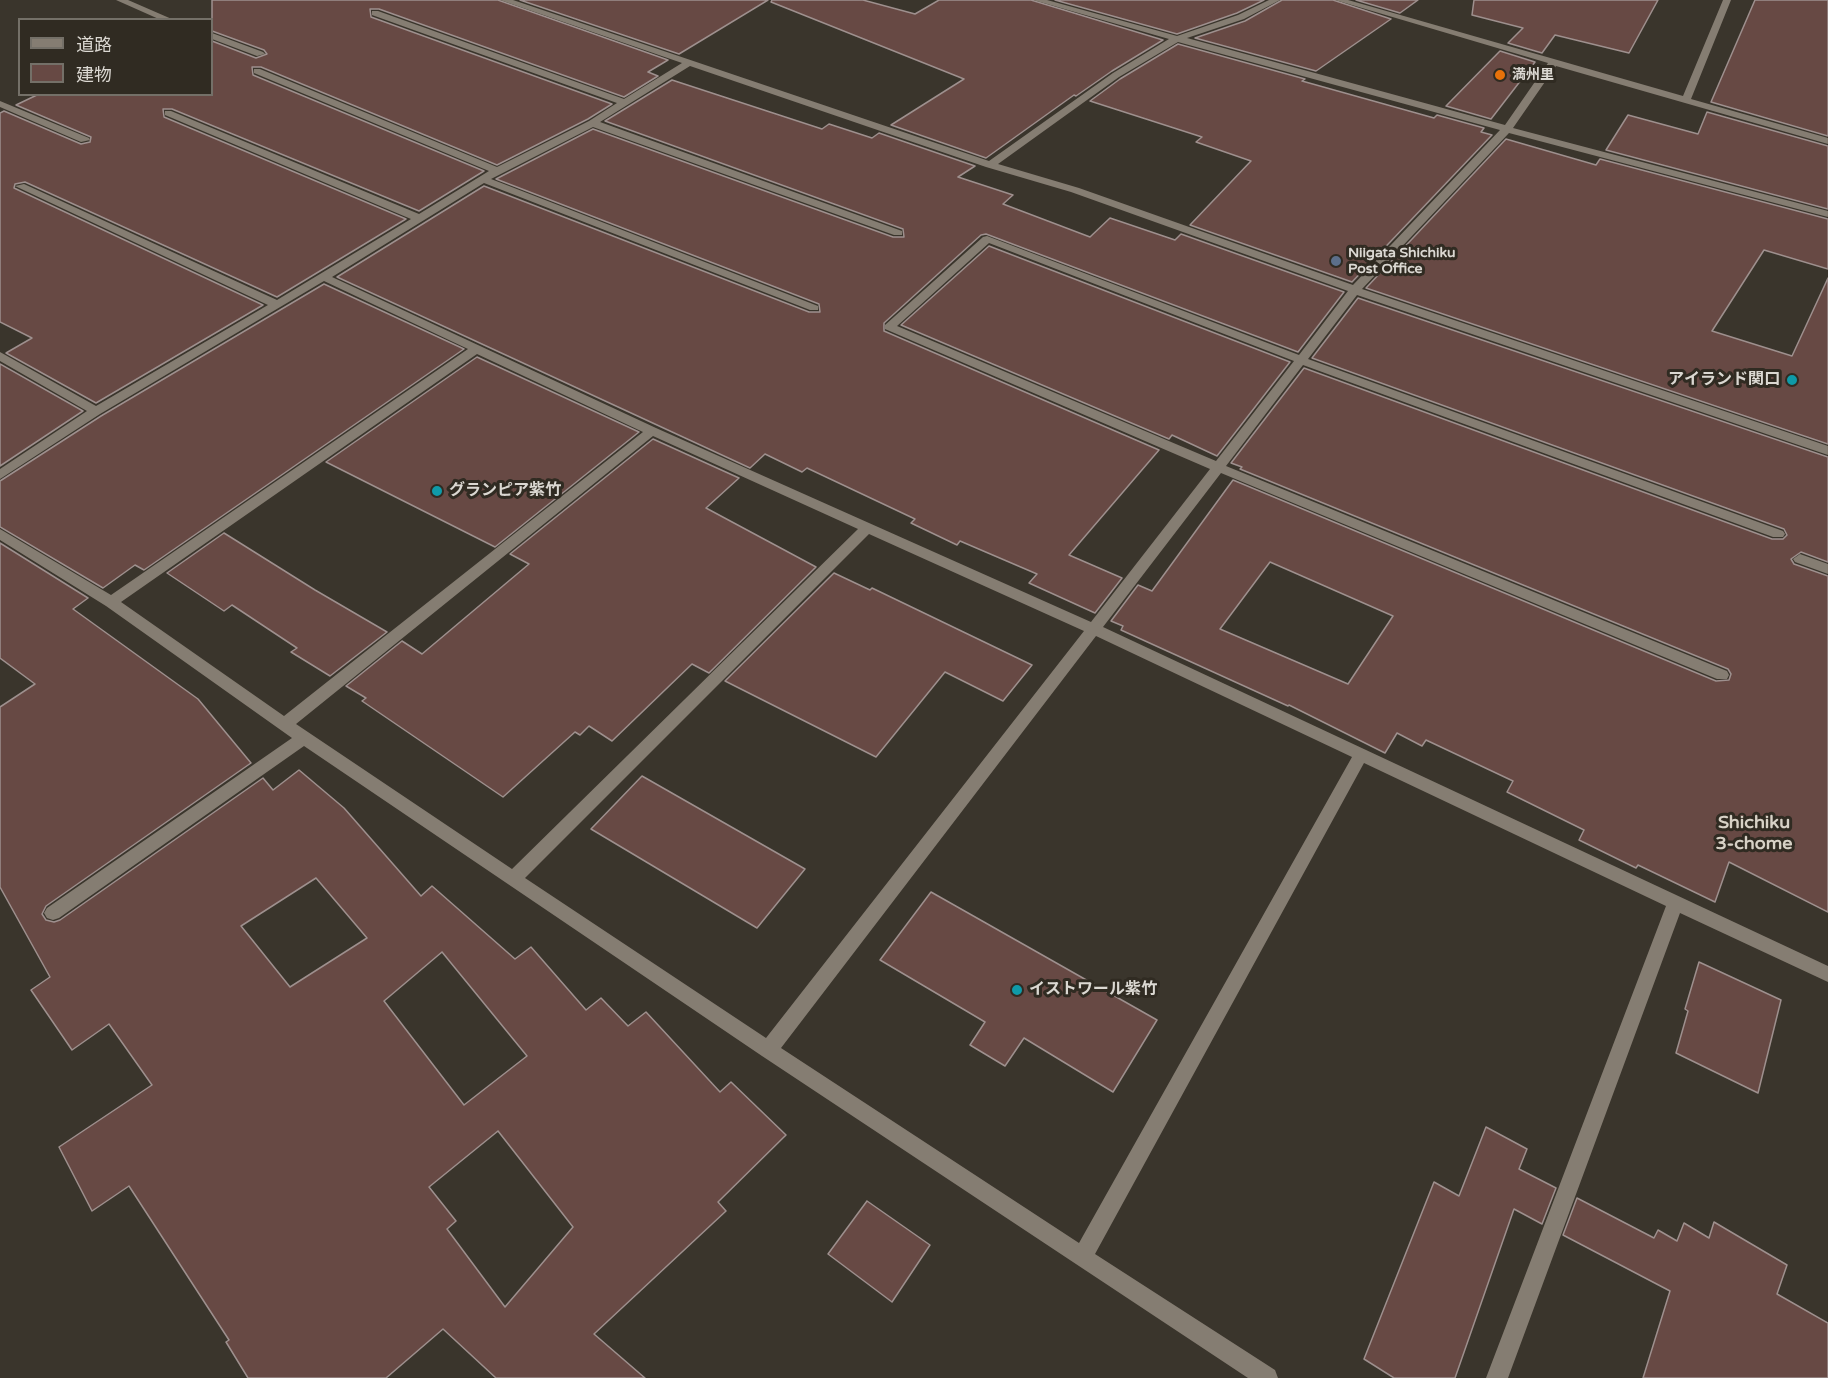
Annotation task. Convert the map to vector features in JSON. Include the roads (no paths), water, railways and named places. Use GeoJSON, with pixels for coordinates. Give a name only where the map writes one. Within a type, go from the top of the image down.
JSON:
{"type":"FeatureCollection","features":[{"type":"Feature","properties":{"kind":"street"},"geometry":{"type":"LineString","coordinates":[[120,0],[165,18]]}},
{"type":"Feature","properties":{"kind":"street"},"geometry":{"type":"LineString","coordinates":[[504,0],[990,165],[1075,190],[1355,290],[1828,451]]}},
{"type":"Feature","properties":{"kind":"street"},"geometry":{"type":"LineString","coordinates":[[1037,0],[1828,214]]}},
{"type":"Feature","properties":{"kind":"street"},"geometry":{"type":"LineString","coordinates":[[990,165],[1116,75],[1176,39],[1241,17],[1276,0]]}},
{"type":"Feature","properties":{"kind":"street"},"geometry":{"type":"LineString","coordinates":[[1339,0],[1828,141]]}},
{"type":"Feature","properties":{"kind":"street"},"geometry":{"type":"LineString","coordinates":[[1686,100],[1727,0]]}},
{"type":"Feature","properties":{"kind":"street"},"geometry":{"type":"LineString","coordinates":[[375,13],[626,103]]}},
{"type":"Feature","properties":{"kind":"street"},"geometry":{"type":"LineString","coordinates":[[213,36],[260,54]]}},
{"type":"Feature","properties":{"kind":"street"},"geometry":{"type":"LineString","coordinates":[[768,1050],[1355,290],[1507,129],[1554,62]]}},
{"type":"Feature","properties":{"kind":"street"},"geometry":{"type":"LineString","coordinates":[[0,475],[96,411],[421,219],[497,171],[592,123],[689,63]]}},
{"type":"Feature","properties":{"kind":"street"},"geometry":{"type":"LineString","coordinates":[[257,71],[497,171]]}},
{"type":"Feature","properties":{"kind":"street"},"geometry":{"type":"LineString","coordinates":[[0,104],[85,140]]}},
{"type":"Feature","properties":{"kind":"street"},"geometry":{"type":"LineString","coordinates":[[168,114],[421,219]]}},
{"type":"Feature","properties":{"kind":"street"},"geometry":{"type":"LineString","coordinates":[[592,123],[898,233]]}},
{"type":"Feature","properties":{"kind":"street"},"geometry":{"type":"LineString","coordinates":[[485,180],[814,308]]}},
{"type":"Feature","properties":{"kind":"street"},"geometry":{"type":"LineString","coordinates":[[20,186],[276,304]]}},
{"type":"Feature","properties":{"kind":"street"},"geometry":{"type":"LineString","coordinates":[[1722,675],[1218,467],[889,327],[987,239],[1301,360],[1778,534]]}},
{"type":"Feature","properties":{"kind":"street"},"geometry":{"type":"LineString","coordinates":[[324,277],[652,431],[1093,629],[1828,974]]}},
{"type":"Feature","properties":{"kind":"street"},"geometry":{"type":"LineString","coordinates":[[111,602],[476,349]]}},
{"type":"Feature","properties":{"kind":"street"},"geometry":{"type":"LineString","coordinates":[[0,356],[96,411]]}},
{"type":"Feature","properties":{"kind":"street"},"geometry":{"type":"LineString","coordinates":[[285,724],[652,431]]}},
{"type":"Feature","properties":{"kind":"street"},"geometry":{"type":"LineString","coordinates":[[514,879],[867,528]]}},
{"type":"Feature","properties":{"kind":"street"},"geometry":{"type":"LineString","coordinates":[[0,534],[111,602],[304,738],[768,1050],[1267,1378]]}},
{"type":"Feature","properties":{"kind":"street"},"geometry":{"type":"LineString","coordinates":[[1800,559],[1828,569]]}},
{"type":"Feature","properties":{"kind":"street"},"geometry":{"type":"LineString","coordinates":[[53,913],[304,738]]}},
{"type":"Feature","properties":{"kind":"street"},"geometry":{"type":"LineString","coordinates":[[1083,1256],[1361,755]]}},
{"type":"Feature","properties":{"kind":"street"},"geometry":{"type":"LineString","coordinates":[[1497,1378],[1675,904]]}},
{"type":"Feature","properties":{"kind":"place","name":"満州里"},"geometry":{"type":"Point","coordinates":[1500,75]}},
{"type":"Feature","properties":{"kind":"place","name":"Niigata Shichiku Post Office"},"geometry":{"type":"Point","coordinates":[1336,261]}},
{"type":"Feature","properties":{"kind":"place","name":"アイランド関口"},"geometry":{"type":"Point","coordinates":[1792,380]}},
{"type":"Feature","properties":{"kind":"place","name":"グランピア紫竹"},"geometry":{"type":"Point","coordinates":[437,491]}},
{"type":"Feature","properties":{"kind":"place","name":"イストワール紫竹"},"geometry":{"type":"Point","coordinates":[1017,990]}},
{"type":"Feature","properties":{"kind":"district","name":"Shichiku 3-chome"},"geometry":{"type":"Point","coordinates":[1754,833]}}]}
